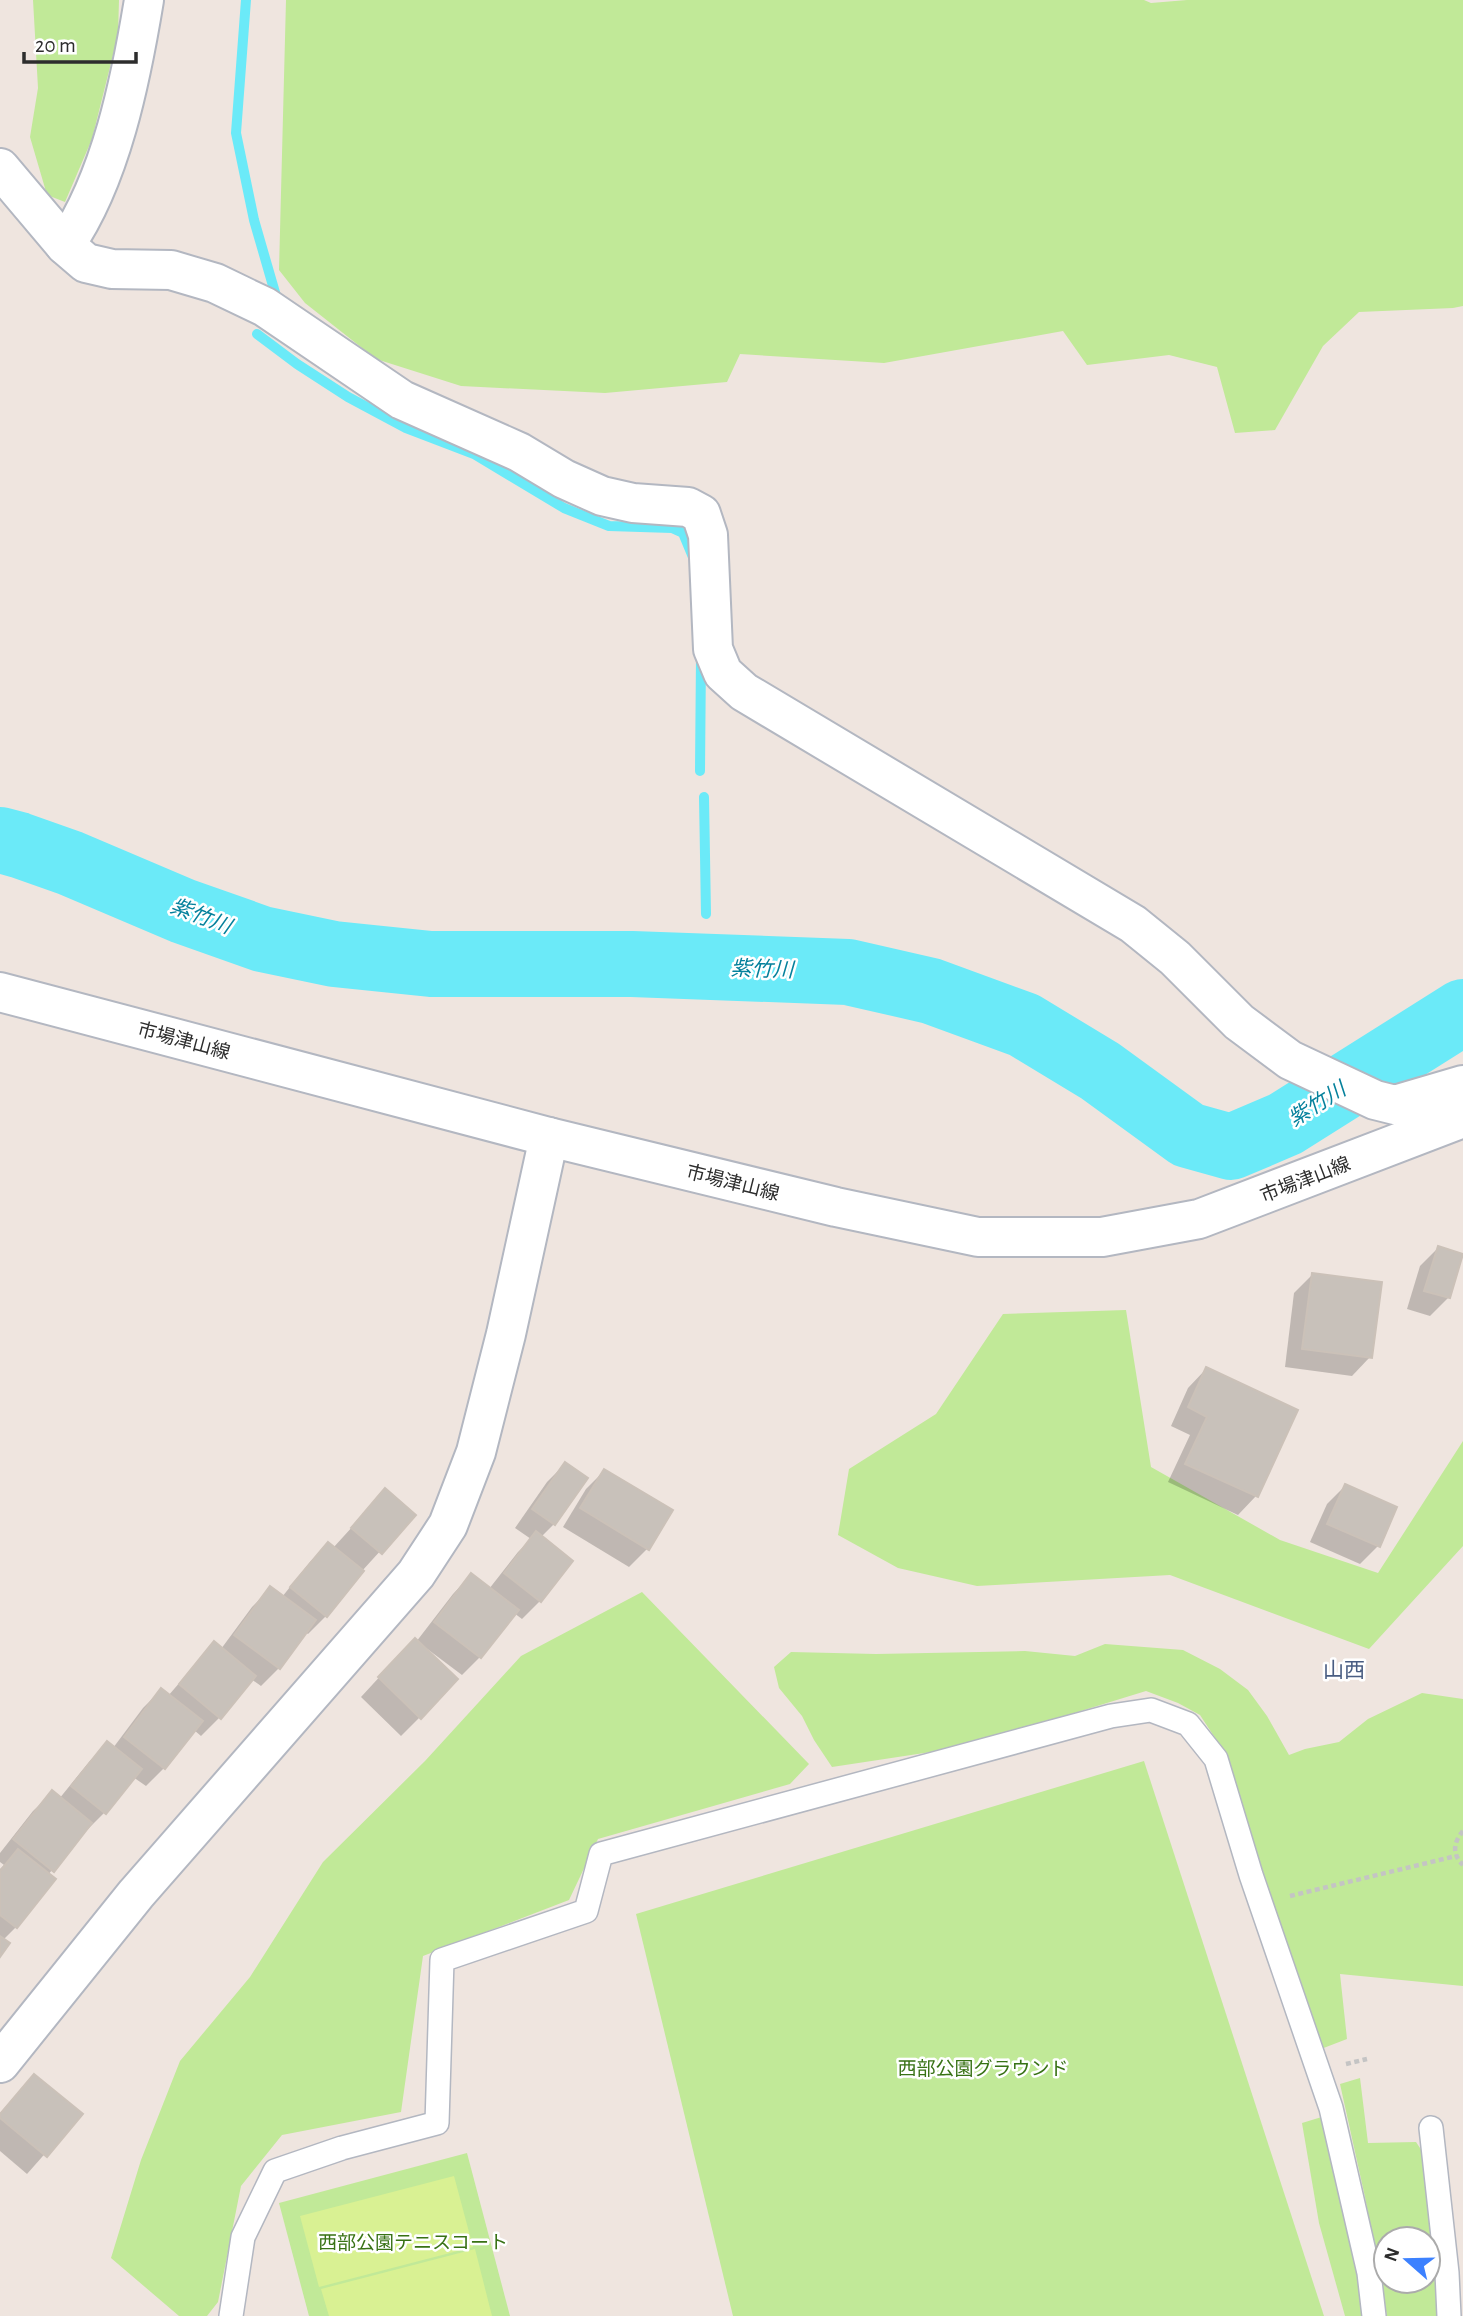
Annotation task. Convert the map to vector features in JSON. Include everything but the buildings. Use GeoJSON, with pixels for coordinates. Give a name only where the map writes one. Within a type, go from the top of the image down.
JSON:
{"type":"FeatureCollection","features":[{"type":"Feature","properties":{"kind":"street"},"geometry":{"type":"LineString","coordinates":[[65,245],[82,221],[104,167],[133,65],[144,0]]}},
{"type":"Feature","properties":{"kind":"street"},"geometry":{"type":"LineString","coordinates":[[0,168],[65,245],[86,263],[112,269],[171,270],[215,283],[265,307],[402,400],[519,452],[564,479],[602,496],[634,503],[688,507],[701,514],[708,535],[713,649],[723,673],[744,692],[1133,924],[1175,958],[1239,1022],[1290,1060],[1375,1100],[1395,1105],[1463,1085]]}},
{"type":"Feature","properties":{"kind":"street","name":"市場津山線"},"geometry":{"type":"LineString","coordinates":[[0,992],[549,1137],[836,1207],[978,1237],[1102,1237],[1199,1219],[1463,1118]]}},
{"type":"Feature","properties":{"kind":"street"},"geometry":{"type":"LineString","coordinates":[[0,2063],[136,1895],[416,1574],[448,1525],[476,1452],[506,1334],[549,1137]]}},
{"type":"Feature","properties":{"kind":"lane"},"geometry":{"type":"LineString","coordinates":[[231,2316],[243,2237],[275,2171],[342,2148],[437,2123],[442,1960],[586,1912],[601,1854],[1111,1716],[1151,1710],[1188,1724],[1216,1759],[1261,1903],[1331,2108],[1369,2273],[1374,2316]]}},
{"type":"Feature","properties":{"kind":"lane"},"geometry":{"type":"LineString","coordinates":[[1431,2128],[1447,2273],[1449,2316]]}},
{"type":"Feature","properties":{"kind":"path"},"geometry":{"type":"LineString","coordinates":[[1463,1831],[1456,1842],[1456,1856],[1463,1865]]}},
{"type":"Feature","properties":{"kind":"path"},"geometry":{"type":"LineString","coordinates":[[1261,1903],[1456,1856]]}},
{"type":"Feature","properties":{"kind":"green space"},"geometry":{"type":"Polygon","coordinates":[[[33,0],[119,0],[118,35],[92,139],[65,202],[47,195],[30,137],[38,88],[33,0]]]}},
{"type":"Feature","properties":{"kind":"green space"},"geometry":{"type":"Polygon","coordinates":[[[286,0],[1144,0],[1151,3],[1187,0],[1463,0],[1463,306],[1359,312],[1323,346],[1275,430],[1235,433],[1217,367],[1169,355],[1087,365],[1063,331],[884,363],[740,354],[727,382],[605,393],[461,386],[376,359],[305,303],[279,270],[286,0]]]}},
{"type":"Feature","properties":{"kind":"green space"},"geometry":{"type":"Polygon","coordinates":[[[1126,1310],[1151,1467],[1280,1540],[1378,1573],[1463,1441],[1463,1546],[1369,1649],[1170,1575],[977,1586],[898,1568],[838,1535],[849,1469],[936,1414],[1003,1314],[1126,1310]]]}},
{"type":"Feature","properties":{"kind":"green space"},"geometry":{"type":"Polygon","coordinates":[[[642,1592],[809,1764],[790,1784],[598,1839],[569,1900],[423,1956],[401,2112],[282,2135],[241,2186],[218,2302],[207,2316],[179,2316],[111,2258],[141,2160],[180,2061],[250,1977],[323,1862],[425,1761],[521,1656],[642,1592]]]}},
{"type":"Feature","properties":{"kind":"green space"},"geometry":{"type":"Polygon","coordinates":[[[1105,1644],[1183,1650],[1220,1669],[1248,1690],[1267,1716],[1289,1755],[1339,1742],[1368,1719],[1422,1693],[1463,1699],[1463,1986],[1340,1974],[1347,2039],[1321,2049],[1233,1779],[1217,1741],[1200,1715],[1178,1703],[1146,1691],[944,1750],[832,1767],[802,1716],[779,1688],[774,1667],[791,1652],[876,1654],[1025,1651],[1075,1656],[1105,1644]]]}},
{"type":"Feature","properties":{"kind":"green space","name":"西部公園グラウンド"},"geometry":{"type":"Polygon","coordinates":[[[1144,1761],[1324,2316],[733,2316],[636,1914],[1144,1761]]]}},
{"type":"Feature","properties":{"kind":"green space"},"geometry":{"type":"Polygon","coordinates":[[[1360,2078],[1368,2143],[1416,2142],[1426,2157],[1434,2225],[1372,2225],[1372,2235],[1340,2084],[1360,2078]]]}},
{"type":"Feature","properties":{"kind":"green space"},"geometry":{"type":"Polygon","coordinates":[[[1325,2116],[1366,2316],[1345,2316],[1319,2223],[1302,2123],[1325,2116]]]}},
{"type":"Feature","properties":{"kind":"green space","name":"西部公園テニスコート"},"geometry":{"type":"Polygon","coordinates":[[[467,2153],[510,2316],[309,2316],[279,2203],[467,2153]]]}},
{"type":"Feature","properties":{"kind":"green space"},"geometry":{"type":"Polygon","coordinates":[[[454,2176],[473,2247],[319,2287],[300,2216],[454,2176]]]}},
{"type":"Feature","properties":{"kind":"green space"},"geometry":{"type":"Polygon","coordinates":[[[475,2249],[492,2316],[329,2316],[321,2289],[475,2249]]]}},
{"type":"Feature","properties":{"kind":"green space"},"geometry":{"type":"Polygon","coordinates":[[[1383,2295],[1436,2295],[1437,2316],[1387,2316],[1383,2295]]]}},
{"type":"Feature","properties":{"kind":"waterway"},"geometry":{"type":"LineString","coordinates":[[246,0],[236,133],[254,220],[278,303]]}},
{"type":"Feature","properties":{"kind":"waterway"},"geometry":{"type":"LineString","coordinates":[[257,334],[348,397],[406,428],[474,454],[564,508],[609,526],[672,528],[683,533],[693,557]]}},
{"type":"Feature","properties":{"kind":"waterway"},"geometry":{"type":"LineString","coordinates":[[700,771],[701,657]]}},
{"type":"Feature","properties":{"kind":"waterway"},"geometry":{"type":"LineString","coordinates":[[704,797],[706,914]]}},
{"type":"Feature","properties":{"kind":"waterway","name":"紫竹川"},"geometry":{"type":"LineString","coordinates":[[0,840],[70,863],[183,911],[262,939],[334,954],[431,964],[632,964],[848,972],[931,991],[1024,1025],[1100,1071],[1188,1135],[1231,1147],[1285,1124],[1463,1012]]}},
{"type":"Feature","properties":{"kind":"district","name":"山西"},"geometry":{"type":"Point","coordinates":[1344,1670]}}]}
